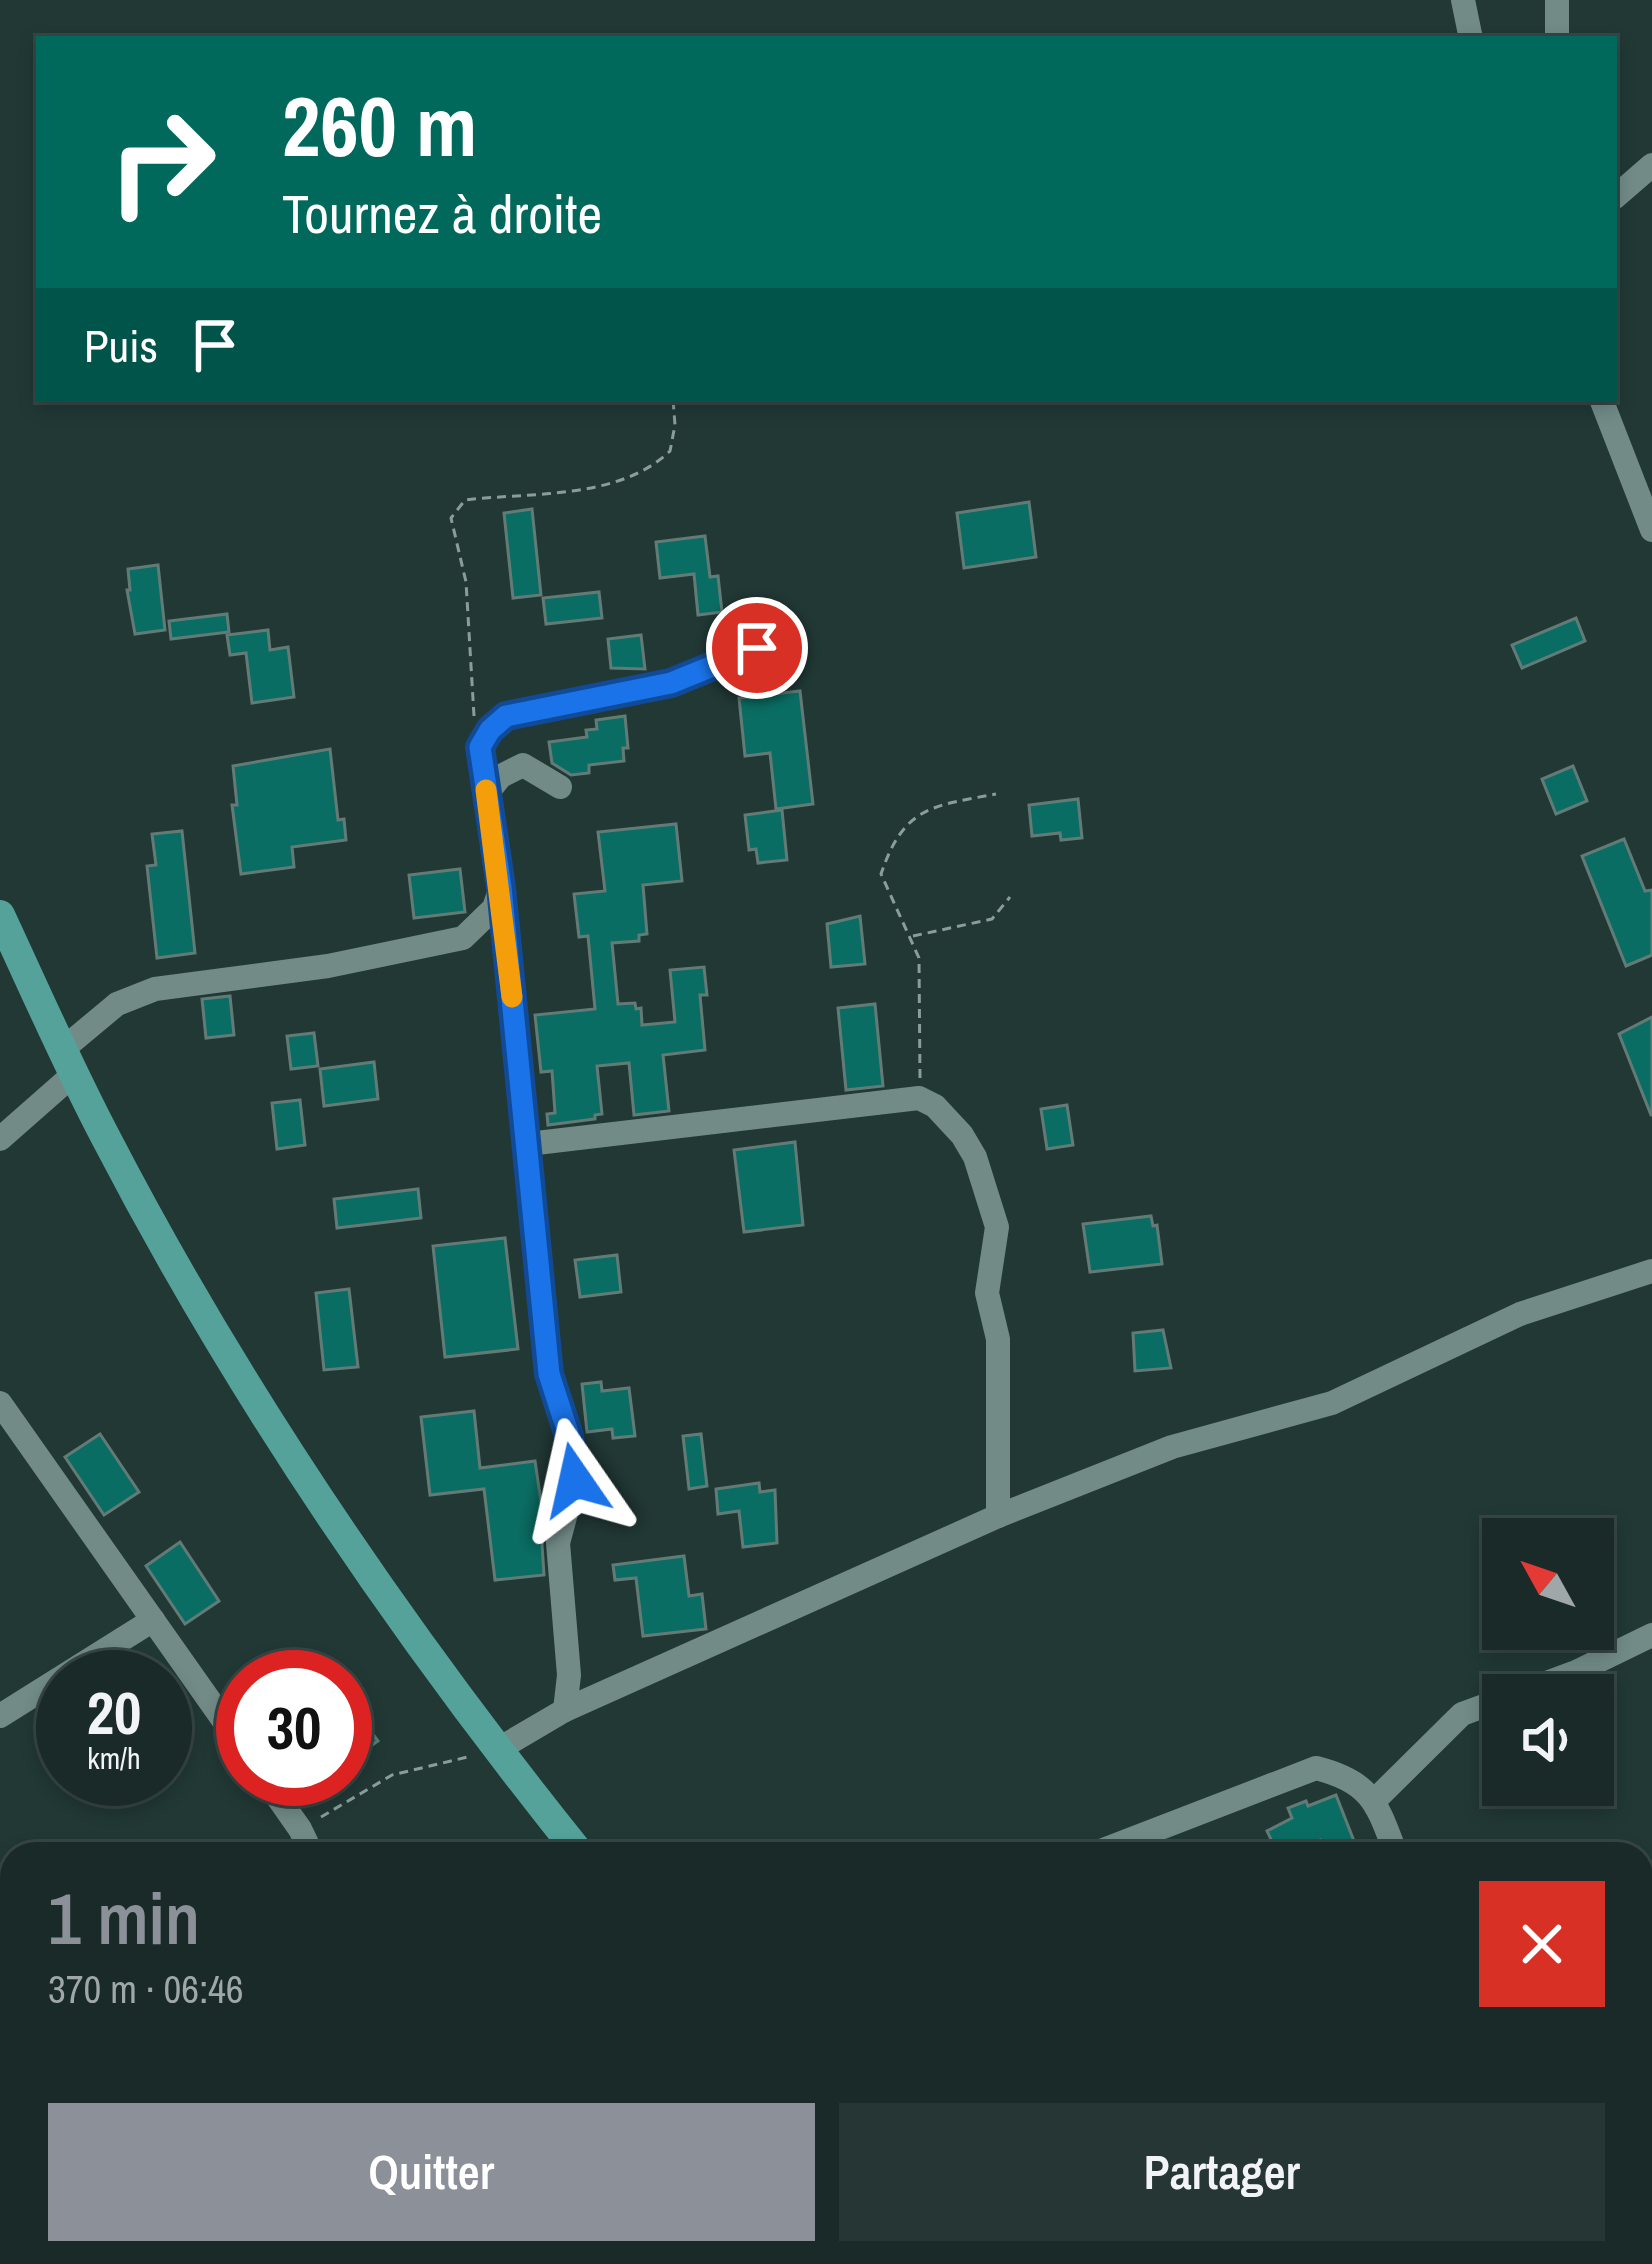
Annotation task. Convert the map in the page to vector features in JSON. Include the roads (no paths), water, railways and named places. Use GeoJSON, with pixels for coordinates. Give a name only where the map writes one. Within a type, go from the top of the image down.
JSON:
{"type":"FeatureCollection","features":[{"type":"Feature","properties":{"kind":"main road"},"geometry":{"type":"LineString","coordinates":[[0,915],[158,1233],[288,1454],[497,1750],[570,1842]]}},
{"type":"Feature","properties":{"kind":"street"},"geometry":{"type":"LineString","coordinates":[[1463,0],[1470,36]]}},
{"type":"Feature","properties":{"kind":"street"},"geometry":{"type":"LineString","coordinates":[[1557,0],[1557,36]]}},
{"type":"Feature","properties":{"kind":"street"},"geometry":{"type":"LineString","coordinates":[[1617,195],[1652,165]]}},
{"type":"Feature","properties":{"kind":"street"},"geometry":{"type":"LineString","coordinates":[[1602,402],[1652,530]]}},
{"type":"Feature","properties":{"kind":"street"},"geometry":{"type":"LineString","coordinates":[[565,1710],[568,1676],[558,1543],[575,1480],[569,1436],[549,1374],[501,887],[480,747],[506,716],[671,683],[757,648]]}},
{"type":"Feature","properties":{"kind":"street"},"geometry":{"type":"LineString","coordinates":[[487,794],[501,776],[523,765],[560,787]]}},
{"type":"Feature","properties":{"kind":"street"},"geometry":{"type":"LineString","coordinates":[[0,1139],[117,1004],[155,989],[310,969],[463,938],[494,908],[501,887]]}},
{"type":"Feature","properties":{"kind":"street"},"geometry":{"type":"LineString","coordinates":[[463,938],[481,947],[511,980]]}},
{"type":"Feature","properties":{"kind":"street"},"geometry":{"type":"LineString","coordinates":[[528,1144],[919,1098],[935,1106],[975,1157],[997,1227],[988,1293],[998,1339],[998,1516]]}},
{"type":"Feature","properties":{"kind":"street"},"geometry":{"type":"LineString","coordinates":[[497,1750],[565,1710],[998,1516],[1172,1447],[1332,1403],[1520,1314],[1652,1270]]}},
{"type":"Feature","properties":{"kind":"street"},"geometry":{"type":"LineString","coordinates":[[0,1403],[216,1710]]}},
{"type":"Feature","properties":{"kind":"street"},"geometry":{"type":"LineString","coordinates":[[0,1716],[153,1620]]}},
{"type":"Feature","properties":{"kind":"street"},"geometry":{"type":"LineString","coordinates":[[1571,1674],[1652,1635]]}},
{"type":"Feature","properties":{"kind":"street"},"geometry":{"type":"LineString","coordinates":[[1375,1800],[1462,1714],[1482,1707]]}},
{"type":"Feature","properties":{"kind":"street"},"geometry":{"type":"LineString","coordinates":[[1124,1842],[1316,1768],[1345,1775],[1375,1800],[1391,1842]]}},
{"type":"Feature","properties":{"kind":"street"},"geometry":{"type":"LineString","coordinates":[[284,1806],[306,1842]]}}]}
